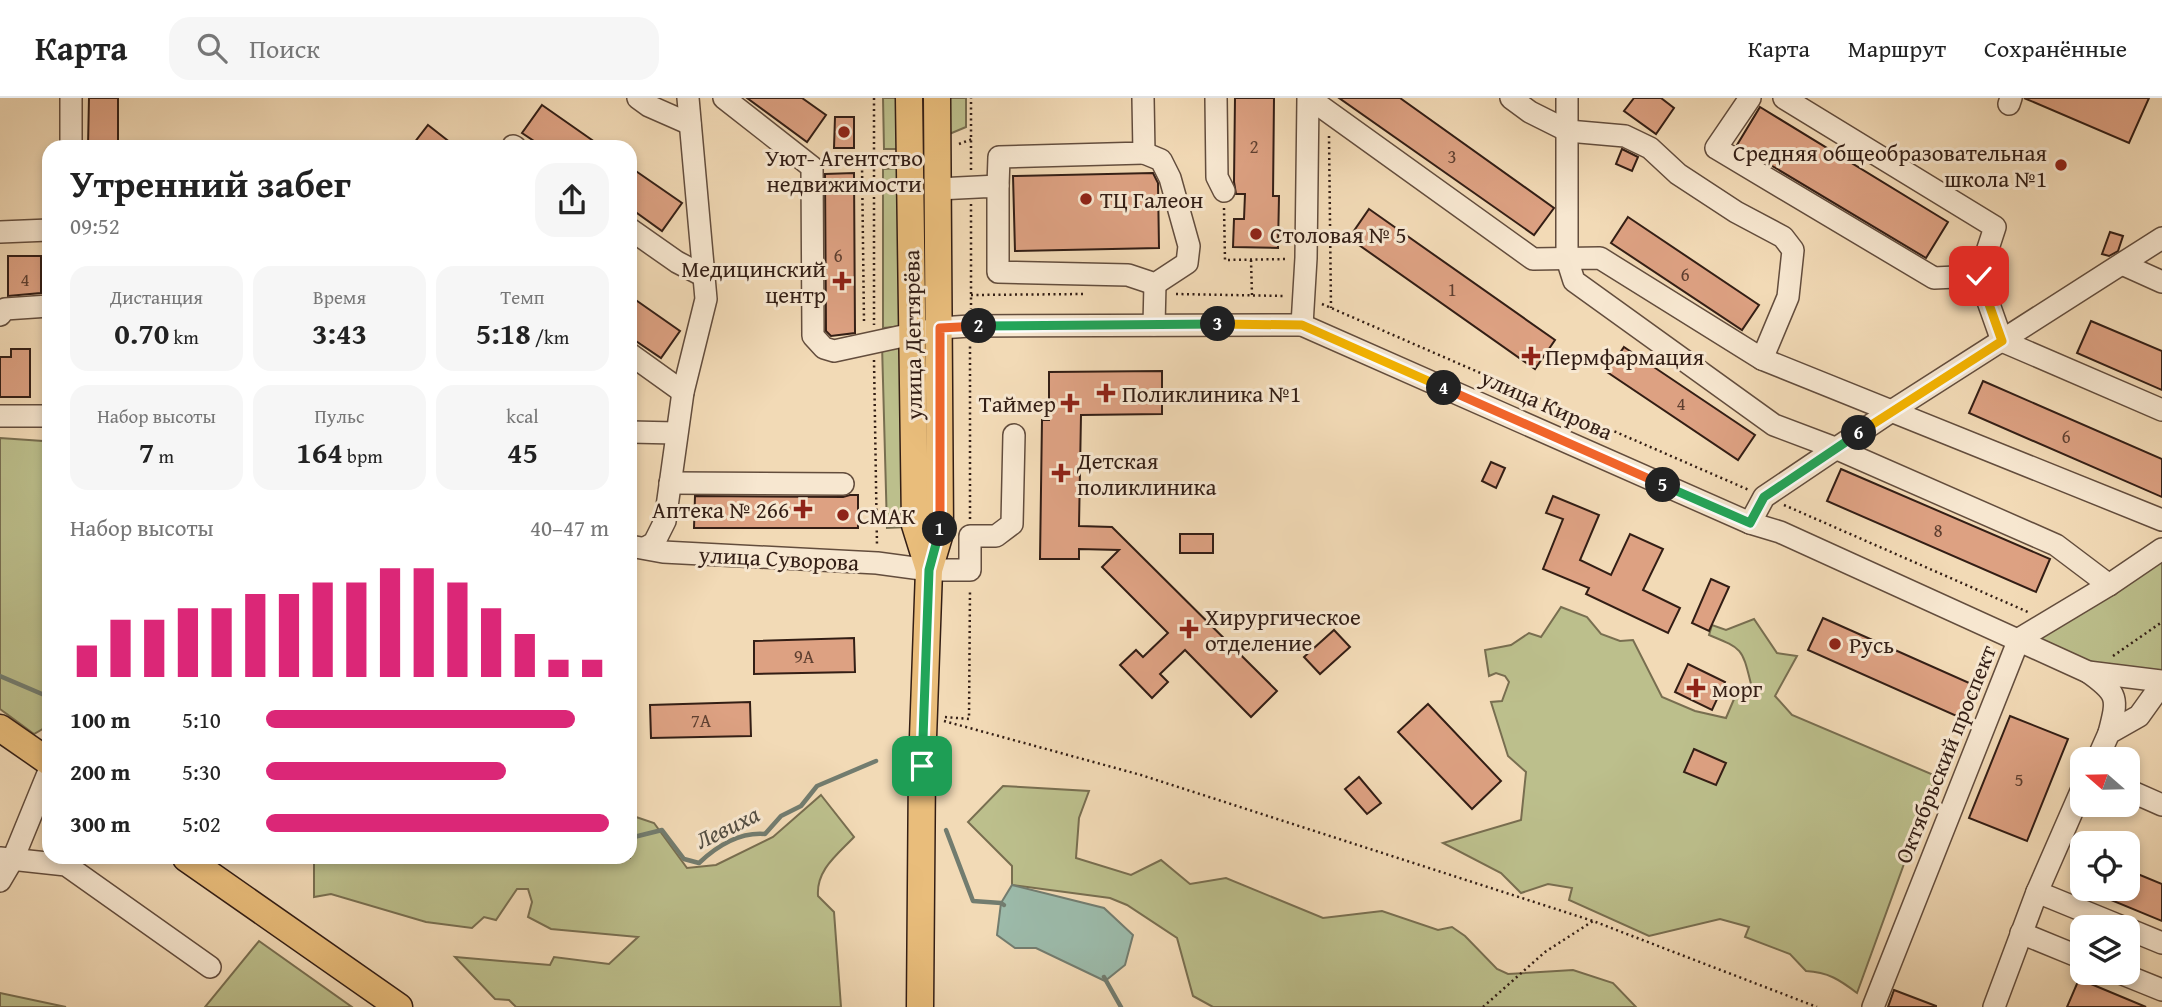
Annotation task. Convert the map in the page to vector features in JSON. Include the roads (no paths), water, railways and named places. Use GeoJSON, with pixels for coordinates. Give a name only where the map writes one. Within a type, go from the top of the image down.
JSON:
{"type":"FeatureCollection","features":[{"type":"Feature","properties":{"kind":"main road","name":"улица Дегтярёва"},"geometry":{"type":"LineString","coordinates":[[909,98],[915,525],[929,570]]}},
{"type":"Feature","properties":{"kind":"main road","name":"улица Дегтярёва"},"geometry":{"type":"LineString","coordinates":[[920,1007],[922,766],[929,570],[940,533],[937,98]]}},
{"type":"Feature","properties":{"kind":"main road"},"geometry":{"type":"LineString","coordinates":[[0,728],[42,757]]}},
{"type":"Feature","properties":{"kind":"main road"},"geometry":{"type":"LineString","coordinates":[[195,864],[399,1007]]}},
{"type":"Feature","properties":{"kind":"street"},"geometry":{"type":"LineString","coordinates":[[71,140],[72,98]]}},
{"type":"Feature","properties":{"kind":"street"},"geometry":{"type":"LineString","coordinates":[[638,98],[649,106],[691,124]]}},
{"type":"Feature","properties":{"kind":"street"},"geometry":{"type":"LineString","coordinates":[[637,547],[654,543],[665,521],[683,392],[706,299],[688,98]]}},
{"type":"Feature","properties":{"kind":"street","name":"улица Кирова"},"geometry":{"type":"LineString","coordinates":[[724,98],[813,167],[813,336],[824,348],[834,351],[940,328],[970,326],[1302,325],[1750,523],[1780,532],[2088,672],[2107,685],[2116,705],[2109,733]]}},
{"type":"Feature","properties":{"kind":"street"},"geometry":{"type":"LineString","coordinates":[[1143,98],[1144,153]]}},
{"type":"Feature","properties":{"kind":"street"},"geometry":{"type":"LineString","coordinates":[[1216,98],[1217,177],[1224,191]]}},
{"type":"Feature","properties":{"kind":"street"},"geometry":{"type":"LineString","coordinates":[[1309,98],[1533,259],[1600,258],[1762,359],[2162,520]]}},
{"type":"Feature","properties":{"kind":"street"},"geometry":{"type":"LineString","coordinates":[[1302,325],[1309,98]]}},
{"type":"Feature","properties":{"kind":"street"},"geometry":{"type":"LineString","coordinates":[[1511,98],[1530,112],[1569,131],[1625,136],[1650,148],[1678,174],[1736,212],[1783,237],[1793,250],[1788,298],[1762,359]]}},
{"type":"Feature","properties":{"kind":"street"},"geometry":{"type":"LineString","coordinates":[[1567,98],[1567,259],[1574,281],[1774,425],[2056,545],[2109,585]]}},
{"type":"Feature","properties":{"kind":"street"},"geometry":{"type":"LineString","coordinates":[[1750,98],[1716,148],[1934,278],[1979,276]]}},
{"type":"Feature","properties":{"kind":"street"},"geometry":{"type":"LineString","coordinates":[[1784,98],[1995,227],[1979,276],[2002,341],[2162,410]]}},
{"type":"Feature","properties":{"kind":"street"},"geometry":{"type":"LineString","coordinates":[[1144,153],[1161,160],[1170,178],[1189,246],[1188,263],[1155,289],[1128,275],[998,272],[999,157],[1144,153]]}},
{"type":"Feature","properties":{"kind":"street"},"geometry":{"type":"LineString","coordinates":[[939,189],[998,186]]}},
{"type":"Feature","properties":{"kind":"street"},"geometry":{"type":"LineString","coordinates":[[0,232],[42,230]]}},
{"type":"Feature","properties":{"kind":"street"},"geometry":{"type":"LineString","coordinates":[[637,234],[677,262],[702,275]]}},
{"type":"Feature","properties":{"kind":"street"},"geometry":{"type":"LineString","coordinates":[[1750,523],[1764,497],[1893,410],[2162,239]]}},
{"type":"Feature","properties":{"kind":"street"},"geometry":{"type":"LineString","coordinates":[[2122,264],[2162,282]]}},
{"type":"Feature","properties":{"kind":"street"},"geometry":{"type":"LineString","coordinates":[[1154,325],[1155,289]]}},
{"type":"Feature","properties":{"kind":"street"},"geometry":{"type":"LineString","coordinates":[[0,315],[5,309],[42,306]]}},
{"type":"Feature","properties":{"kind":"street"},"geometry":{"type":"LineString","coordinates":[[637,359],[683,392]]}},
{"type":"Feature","properties":{"kind":"street"},"geometry":{"type":"LineString","coordinates":[[0,416],[42,416]]}},
{"type":"Feature","properties":{"kind":"street"},"geometry":{"type":"LineString","coordinates":[[637,432],[676,433]]}},
{"type":"Feature","properties":{"kind":"street","name":"улица Суворова"},"geometry":{"type":"LineString","coordinates":[[637,547],[690,554],[877,563],[929,570],[970,570],[970,536],[996,536],[1012,524],[1014,435]]}},
{"type":"Feature","properties":{"kind":"street"},"geometry":{"type":"LineString","coordinates":[[670,483],[843,484]]}},
{"type":"Feature","properties":{"kind":"street","name":"Октябрьский проспект"},"geometry":{"type":"LineString","coordinates":[[1873,1007],[2019,639],[2109,585],[2162,549]]}},
{"type":"Feature","properties":{"kind":"street","name":"улица Кирова"},"geometry":{"type":"LineString","coordinates":[[2088,672],[2162,682]]}},
{"type":"Feature","properties":{"kind":"street"},"geometry":{"type":"LineString","coordinates":[[2103,747],[2109,733],[2139,716],[2162,682]]}},
{"type":"Feature","properties":{"kind":"street"},"geometry":{"type":"LineString","coordinates":[[0,881],[6,859],[42,785]]}},
{"type":"Feature","properties":{"kind":"street"},"geometry":{"type":"LineString","coordinates":[[2140,795],[2162,805]]}},
{"type":"Feature","properties":{"kind":"street"},"geometry":{"type":"LineString","coordinates":[[1994,1007],[2037,892],[2070,816]]}},
{"type":"Feature","properties":{"kind":"street"},"geometry":{"type":"LineString","coordinates":[[6,859],[42,863]]}},
{"type":"Feature","properties":{"kind":"street"},"geometry":{"type":"LineString","coordinates":[[56,864],[66,865],[210,967]]}},
{"type":"Feature","properties":{"kind":"street"},"geometry":{"type":"LineString","coordinates":[[2037,892],[2094,915]]}},
{"type":"Feature","properties":{"kind":"street"},"geometry":{"type":"LineString","coordinates":[[2021,933],[2070,953]]}},
{"type":"Feature","properties":{"kind":"street"},"geometry":{"type":"LineString","coordinates":[[2140,934],[2162,943]]}},
{"type":"Feature","properties":{"kind":"street"},"geometry":{"type":"LineString","coordinates":[[2140,981],[2162,990]]}},
{"type":"Feature","properties":{"kind":"waterway","name":"Левиха"},"geometry":{"type":"LineString","coordinates":[[0,676],[42,694]]}},
{"type":"Feature","properties":{"kind":"waterway","name":"Левиха"},"geometry":{"type":"LineString","coordinates":[[637,836],[662,830],[684,859],[699,863],[729,841],[747,835],[765,834],[781,816],[801,806],[817,786],[876,761]]}},
{"type":"Feature","properties":{"kind":"waterway","name":"Левиха"},"geometry":{"type":"LineString","coordinates":[[946,830],[973,901],[1004,905]]}},
{"type":"Feature","properties":{"kind":"waterway","name":"Левиха"},"geometry":{"type":"LineString","coordinates":[[1104,977],[1121,1007]]}},
{"type":"Feature","properties":{"kind":"place","name":"Уют- Агентство недвижимости"},"geometry":{"type":"Point","coordinates":[844,132]}},
{"type":"Feature","properties":{"kind":"place","name":"Средняя общеобразовательная школа №1"},"geometry":{"type":"Point","coordinates":[2061,165]}},
{"type":"Feature","properties":{"kind":"place","name":"ТЦ Галеон"},"geometry":{"type":"Point","coordinates":[1086,199]}},
{"type":"Feature","properties":{"kind":"place","name":"Столовая № 5"},"geometry":{"type":"Point","coordinates":[1256,234]}},
{"type":"Feature","properties":{"kind":"place","name":"Медицинский центр"},"geometry":{"type":"Point","coordinates":[842,281]}},
{"type":"Feature","properties":{"kind":"place","name":"Пермфармация"},"geometry":{"type":"Point","coordinates":[1531,356]}},
{"type":"Feature","properties":{"kind":"place","name":"Поликлиника №1"},"geometry":{"type":"Point","coordinates":[1106,393]}},
{"type":"Feature","properties":{"kind":"place","name":"Таймер"},"geometry":{"type":"Point","coordinates":[1070,403]}},
{"type":"Feature","properties":{"kind":"place","name":"Детская поликлиника"},"geometry":{"type":"Point","coordinates":[1061,473]}},
{"type":"Feature","properties":{"kind":"place","name":"Аптека № 266"},"geometry":{"type":"Point","coordinates":[803,509]}},
{"type":"Feature","properties":{"kind":"place","name":"СМАК"},"geometry":{"type":"Point","coordinates":[843,515]}},
{"type":"Feature","properties":{"kind":"place","name":"Хирургическое отделение"},"geometry":{"type":"Point","coordinates":[1189,629]}},
{"type":"Feature","properties":{"kind":"place","name":"Русь"},"geometry":{"type":"Point","coordinates":[1835,644]}},
{"type":"Feature","properties":{"kind":"place","name":"морг"},"geometry":{"type":"Point","coordinates":[1696,688]}}]}
